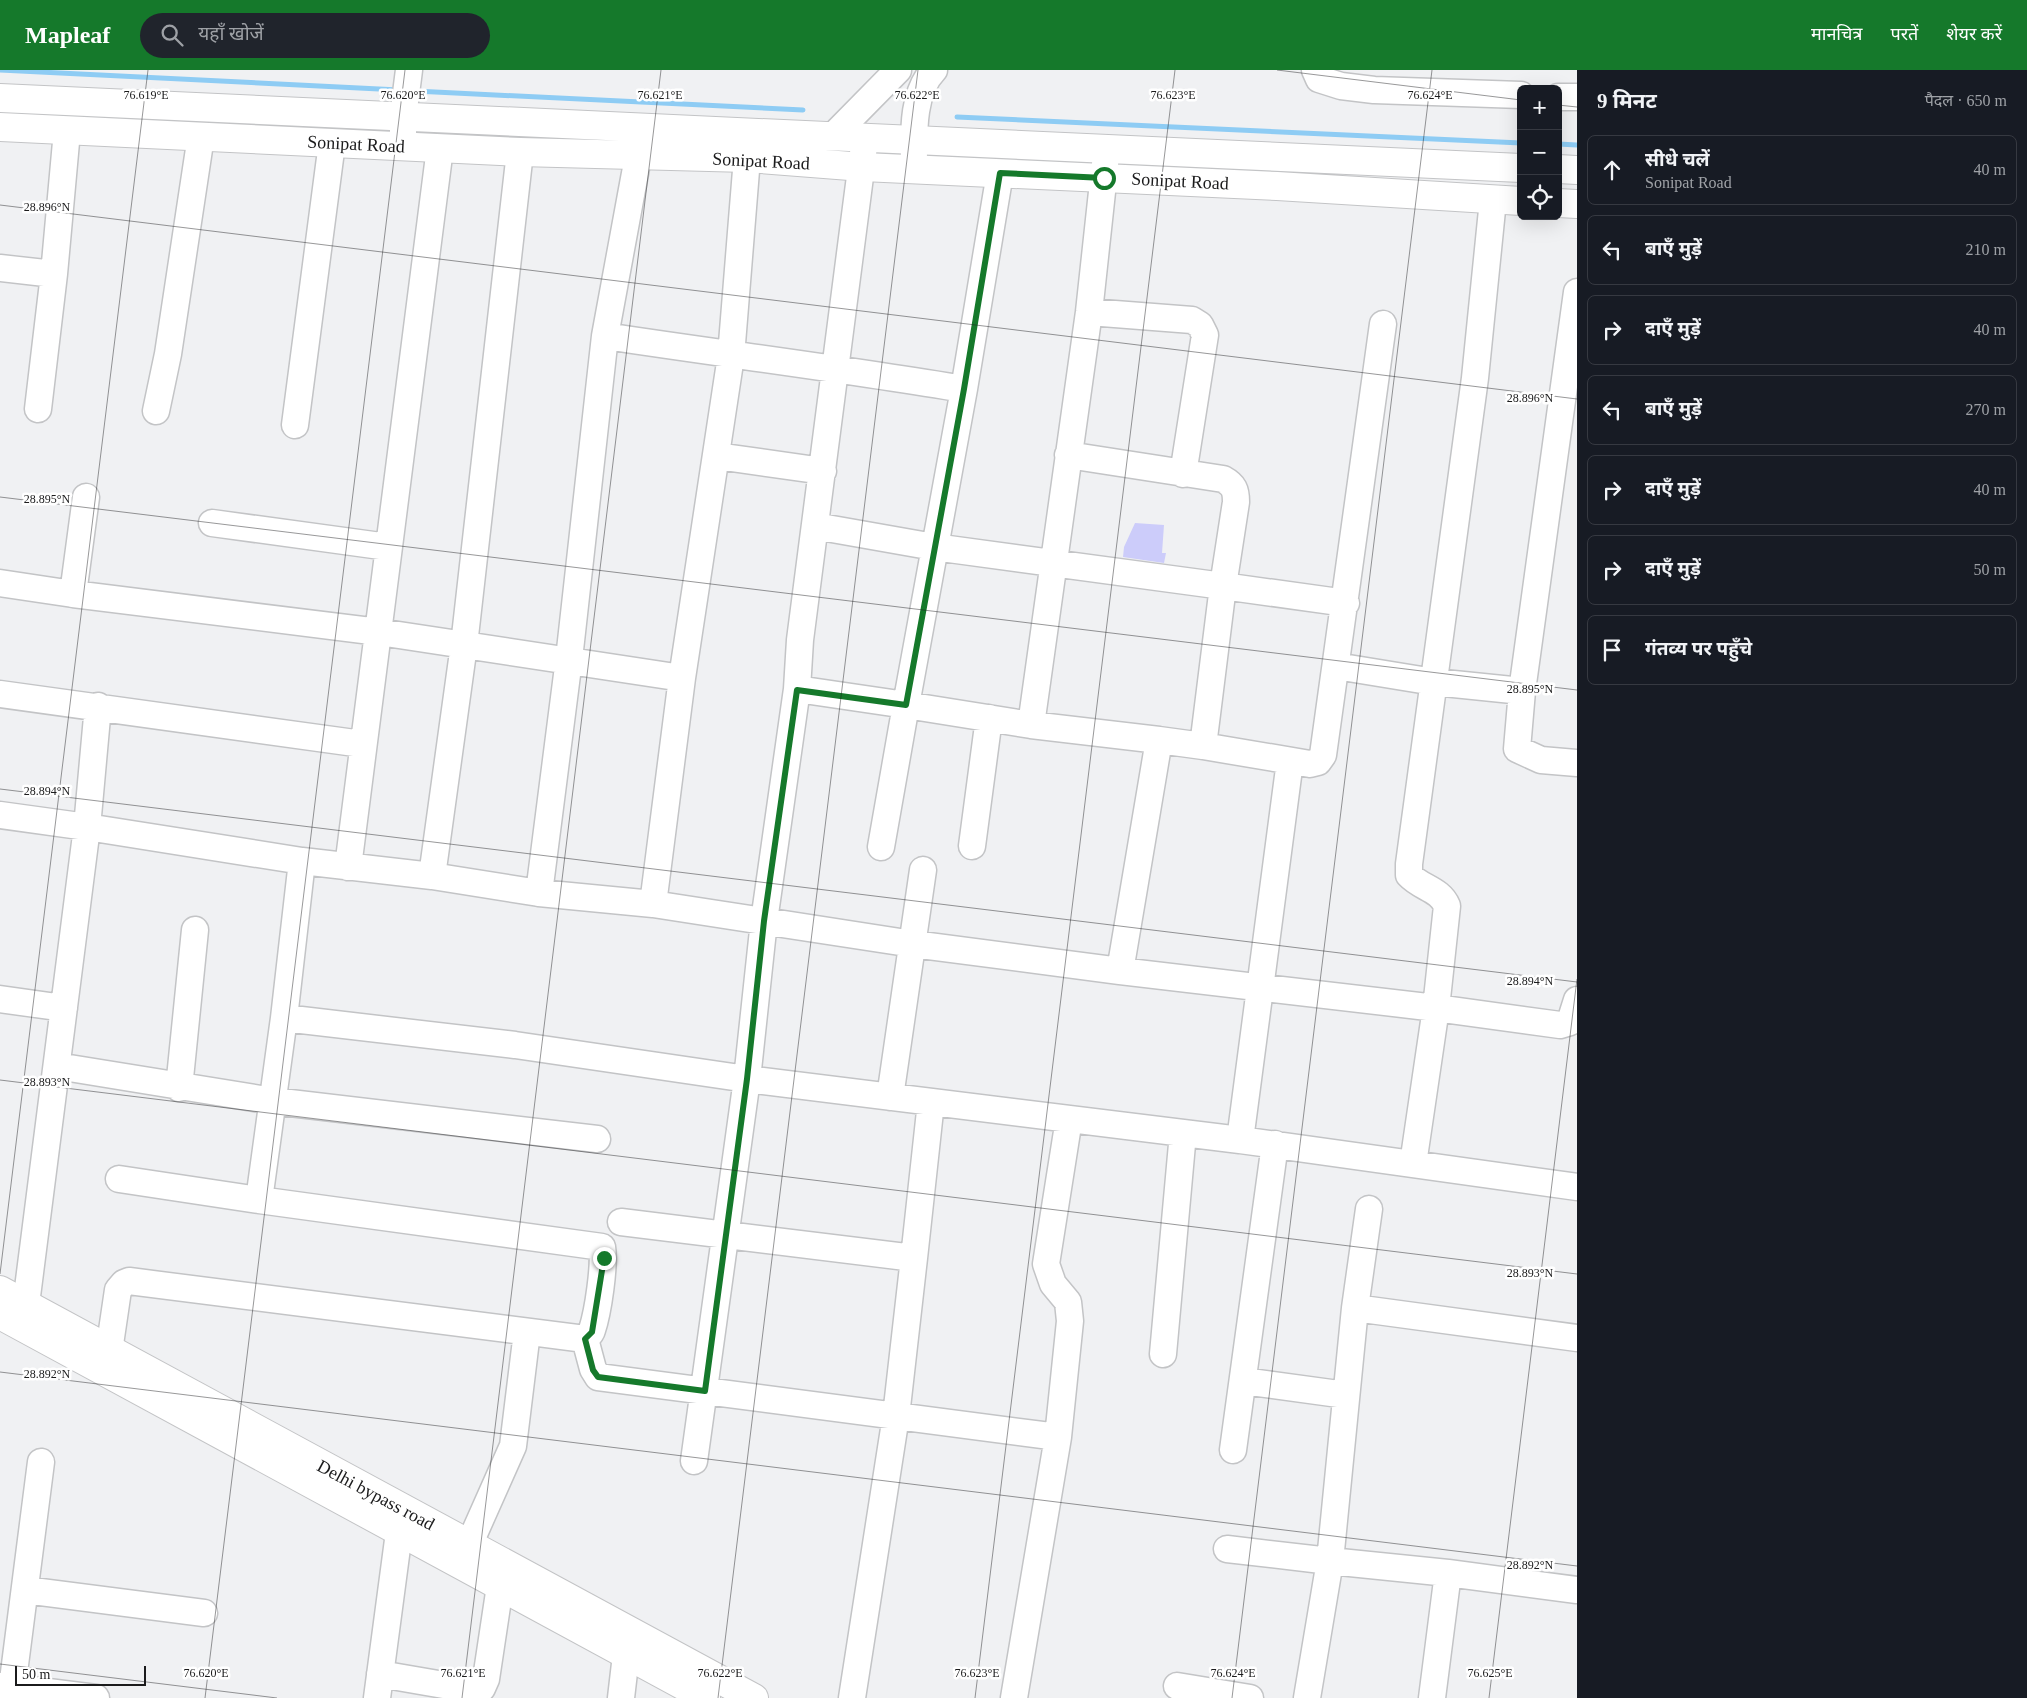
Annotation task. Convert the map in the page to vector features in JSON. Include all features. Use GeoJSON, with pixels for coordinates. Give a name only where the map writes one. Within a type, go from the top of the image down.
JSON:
{"type":"FeatureCollection","features":[{"type":"Feature","properties":{"kind":"main road","name":"Sonipat Road"},"geometry":{"type":"LineString","coordinates":[[0,98],[1517,168]]}},
{"type":"Feature","properties":{"kind":"main road","name":"Sonipat Road"},"geometry":{"type":"LineString","coordinates":[[0,127],[638,157],[747,158],[863,167],[1277,186],[1517,201]]}},
{"type":"Feature","properties":{"kind":"main road"},"geometry":{"type":"LineString","coordinates":[[1562,169],[1577,170]]}},
{"type":"Feature","properties":{"kind":"main road"},"geometry":{"type":"LineString","coordinates":[[1562,203],[1577,204]]}},
{"type":"Feature","properties":{"kind":"main road","name":"Delhi bypass road"},"geometry":{"type":"LineString","coordinates":[[0,1290],[109,1351],[401,1521],[500,1586],[702,1697]]}},
{"type":"Feature","properties":{"kind":"main road","name":"Delhi bypass road"},"geometry":{"type":"LineString","coordinates":[[0,1315],[401,1521],[469,1545],[754,1698]]}},
{"type":"Feature","properties":{"kind":"street"},"geometry":{"type":"LineString","coordinates":[[403,146],[403,117],[409,70]]}},
{"type":"Feature","properties":{"kind":"street"},"geometry":{"type":"LineString","coordinates":[[833,136],[891,70]]}},
{"type":"Feature","properties":{"kind":"street"},"geometry":{"type":"LineString","coordinates":[[914,168],[914,140],[921,91],[926,77],[934,70]]}},
{"type":"Feature","properties":{"kind":"street"},"geometry":{"type":"LineString","coordinates":[[1315,70],[1319,79],[1341,86],[1374,90],[1517,95]]}},
{"type":"Feature","properties":{"kind":"street"},"geometry":{"type":"LineString","coordinates":[[1562,97],[1577,97]]}},
{"type":"Feature","properties":{"kind":"street"},"geometry":{"type":"LineString","coordinates":[[38,409],[54,274],[67,131]]}},
{"type":"Feature","properties":{"kind":"street"},"geometry":{"type":"LineString","coordinates":[[156,411],[168,354],[201,136]]}},
{"type":"Feature","properties":{"kind":"street"},"geometry":{"type":"LineString","coordinates":[[694,1461],[747,1079],[764,921],[797,690],[800,640],[866,138]]}},
{"type":"Feature","properties":{"kind":"street"},"geometry":{"type":"LineString","coordinates":[[295,425],[332,143]]}},
{"type":"Feature","properties":{"kind":"street"},"geometry":{"type":"LineString","coordinates":[[348,867],[362,744],[379,632],[388,547],[440,148]]}},
{"type":"Feature","properties":{"kind":"street"},"geometry":{"type":"LineString","coordinates":[[1031,725],[1089,312],[1107,148]]}},
{"type":"Feature","properties":{"kind":"street"},"geometry":{"type":"LineString","coordinates":[[432,876],[464,645],[520,152]]}},
{"type":"Feature","properties":{"kind":"street"},"geometry":{"type":"LineString","coordinates":[[539,893],[569,659],[605,336],[638,157]]}},
{"type":"Feature","properties":{"kind":"street"},"geometry":{"type":"LineString","coordinates":[[653,904],[682,678],[731,356],[747,158]]}},
{"type":"Feature","properties":{"kind":"street"},"geometry":{"type":"LineString","coordinates":[[881,847],[964,389],[1000,173]]}},
{"type":"Feature","properties":{"kind":"street"},"geometry":{"type":"LineString","coordinates":[[1413,1164],[1436,1008],[1447,906],[1438,892],[1417,884],[1409,875],[1475,378],[1493,200]]}},
{"type":"Feature","properties":{"kind":"street"},"geometry":{"type":"LineString","coordinates":[[0,268],[54,274]]}},
{"type":"Feature","properties":{"kind":"street"},"geometry":{"type":"LineString","coordinates":[[1577,292],[1522,691],[1517,749],[1526,755],[1541,760],[1577,763]]}},
{"type":"Feature","properties":{"kind":"street"},"geometry":{"type":"LineString","coordinates":[[1089,312],[1192,320],[1200,325],[1205,335],[1183,474]]}},
{"type":"Feature","properties":{"kind":"street"},"geometry":{"type":"LineString","coordinates":[[797,690],[1031,725],[1203,746],[1290,762],[1310,764],[1318,762],[1323,755],[1346,602],[1383,324]]}},
{"type":"Feature","properties":{"kind":"street"},"geometry":{"type":"LineString","coordinates":[[605,336],[731,356],[837,368],[964,389]]}},
{"type":"Feature","properties":{"kind":"street"},"geometry":{"type":"LineString","coordinates":[[1068,455],[1223,479],[1232,483],[1236,491],[1203,746]]}},
{"type":"Feature","properties":{"kind":"street"},"geometry":{"type":"LineString","coordinates":[[717,456],[823,471]]}},
{"type":"Feature","properties":{"kind":"street"},"geometry":{"type":"LineString","coordinates":[[73,594],[86,497]]}},
{"type":"Feature","properties":{"kind":"street"},"geometry":{"type":"LineString","coordinates":[[212,523],[388,547]]}},
{"type":"Feature","properties":{"kind":"street"},"geometry":{"type":"LineString","coordinates":[[815,526],[934,547],[1346,602]]}},
{"type":"Feature","properties":{"kind":"street"},"geometry":{"type":"LineString","coordinates":[[0,583],[73,594],[379,632],[569,659],[682,678]]}},
{"type":"Feature","properties":{"kind":"street"},"geometry":{"type":"LineString","coordinates":[[1336,666],[1434,682],[1522,691]]}},
{"type":"Feature","properties":{"kind":"street"},"geometry":{"type":"LineString","coordinates":[[0,694],[98,706],[362,744]]}},
{"type":"Feature","properties":{"kind":"street"},"geometry":{"type":"LineString","coordinates":[[26,1304],[87,827],[98,706]]}},
{"type":"Feature","properties":{"kind":"street"},"geometry":{"type":"LineString","coordinates":[[972,846],[989,718]]}},
{"type":"Feature","properties":{"kind":"street"},"geometry":{"type":"LineString","coordinates":[[1120,971],[1160,740]]}},
{"type":"Feature","properties":{"kind":"street"},"geometry":{"type":"LineString","coordinates":[[1240,1140],[1290,762]]}},
{"type":"Feature","properties":{"kind":"street"},"geometry":{"type":"LineString","coordinates":[[0,815],[302,861],[432,876],[539,893],[653,904],[913,944],[1560,1025],[1570,1022],[1577,1000]]}},
{"type":"Feature","properties":{"kind":"street"},"geometry":{"type":"LineString","coordinates":[[259,1200],[284,1018],[302,861]]}},
{"type":"Feature","properties":{"kind":"street"},"geometry":{"type":"LineString","coordinates":[[890,1097],[923,870]]}},
{"type":"Feature","properties":{"kind":"street"},"geometry":{"type":"LineString","coordinates":[[179,1088],[195,930]]}},
{"type":"Feature","properties":{"kind":"street"},"geometry":{"type":"LineString","coordinates":[[0,998],[64,1008]]}},
{"type":"Feature","properties":{"kind":"street"},"geometry":{"type":"LineString","coordinates":[[284,1018],[515,1045],[747,1079],[1275,1144],[1577,1187]]}},
{"type":"Feature","properties":{"kind":"street"},"geometry":{"type":"LineString","coordinates":[[57,1066],[179,1088],[273,1101],[597,1139]]}},
{"type":"Feature","properties":{"kind":"street"},"geometry":{"type":"LineString","coordinates":[[852,1698],[896,1416],[931,1102]]}},
{"type":"Feature","properties":{"kind":"street"},"geometry":{"type":"LineString","coordinates":[[1014,1698],[1058,1437],[1070,1321],[1068,1302],[1053,1284],[1046,1264],[1069,1119]]}},
{"type":"Feature","properties":{"kind":"street"},"geometry":{"type":"LineString","coordinates":[[1163,1354],[1183,1133]]}},
{"type":"Feature","properties":{"kind":"street"},"geometry":{"type":"LineString","coordinates":[[1233,1450],[1275,1144]]}},
{"type":"Feature","properties":{"kind":"street"},"geometry":{"type":"LineString","coordinates":[[119,1178],[259,1200],[602,1246],[604,1258],[592,1332],[585,1339]]}},
{"type":"Feature","properties":{"kind":"street"},"geometry":{"type":"LineString","coordinates":[[1307,1698],[1330,1561],[1355,1308],[1369,1209]]}},
{"type":"Feature","properties":{"kind":"street"},"geometry":{"type":"LineString","coordinates":[[621,1222],[914,1258]]}},
{"type":"Feature","properties":{"kind":"street"},"geometry":{"type":"LineString","coordinates":[[109,1351],[118,1290],[129,1281],[585,1339]]}},
{"type":"Feature","properties":{"kind":"street"},"geometry":{"type":"LineString","coordinates":[[1355,1308],[1577,1338]]}},
{"type":"Feature","properties":{"kind":"street"},"geometry":{"type":"LineString","coordinates":[[469,1545],[513,1446],[527,1332]]}},
{"type":"Feature","properties":{"kind":"street"},"geometry":{"type":"LineString","coordinates":[[585,1339],[593,1370],[598,1377],[1058,1437]]}},
{"type":"Feature","properties":{"kind":"street"},"geometry":{"type":"LineString","coordinates":[[1243,1381],[1346,1394]]}},
{"type":"Feature","properties":{"kind":"street"},"geometry":{"type":"LineString","coordinates":[[41,1462],[25,1590],[6,1687],[96,1698]]}},
{"type":"Feature","properties":{"kind":"street"},"geometry":{"type":"LineString","coordinates":[[401,1521],[379,1686],[473,1690],[482,1688],[486,1679],[500,1586]]}},
{"type":"Feature","properties":{"kind":"street"},"geometry":{"type":"LineString","coordinates":[[1227,1550],[1448,1573],[1577,1590]]}},
{"type":"Feature","properties":{"kind":"street"},"geometry":{"type":"LineString","coordinates":[[1432,1698],[1448,1573]]}},
{"type":"Feature","properties":{"kind":"street"},"geometry":{"type":"LineString","coordinates":[[25,1590],[204,1613]]}},
{"type":"Feature","properties":{"kind":"street"},"geometry":{"type":"LineString","coordinates":[[621,1698],[626,1655]]}},
{"type":"Feature","properties":{"kind":"street"},"geometry":{"type":"LineString","coordinates":[[1177,1686],[1250,1698]]}},
{"type":"Feature","properties":{"kind":"building"},"geometry":{"type":"Polygon","coordinates":[[[1135,523],[1164,525],[1162,553],[1166,553],[1164,563],[1123,557],[1124,547],[1135,523]]]}},
{"type":"Feature","properties":{"kind":"waterway"},"geometry":{"type":"LineString","coordinates":[[0,70],[399,90]]}},
{"type":"Feature","properties":{"kind":"waterway"},"geometry":{"type":"LineString","coordinates":[[415,91],[803,110]]}},
{"type":"Feature","properties":{"kind":"waterway"},"geometry":{"type":"LineString","coordinates":[[957,117],[1517,143]]}},
{"type":"Feature","properties":{"kind":"waterway"},"geometry":{"type":"LineString","coordinates":[[1562,144],[1577,145]]}},
{"type":"Feature","properties":{"kind":"route"},"geometry":{"type":"LineString","coordinates":[[604,1258],[592,1332],[585,1339],[593,1370],[598,1377],[705,1391],[747,1079],[764,921],[797,690],[906,705],[964,389],[1000,173],[1104,178]]}}]}
